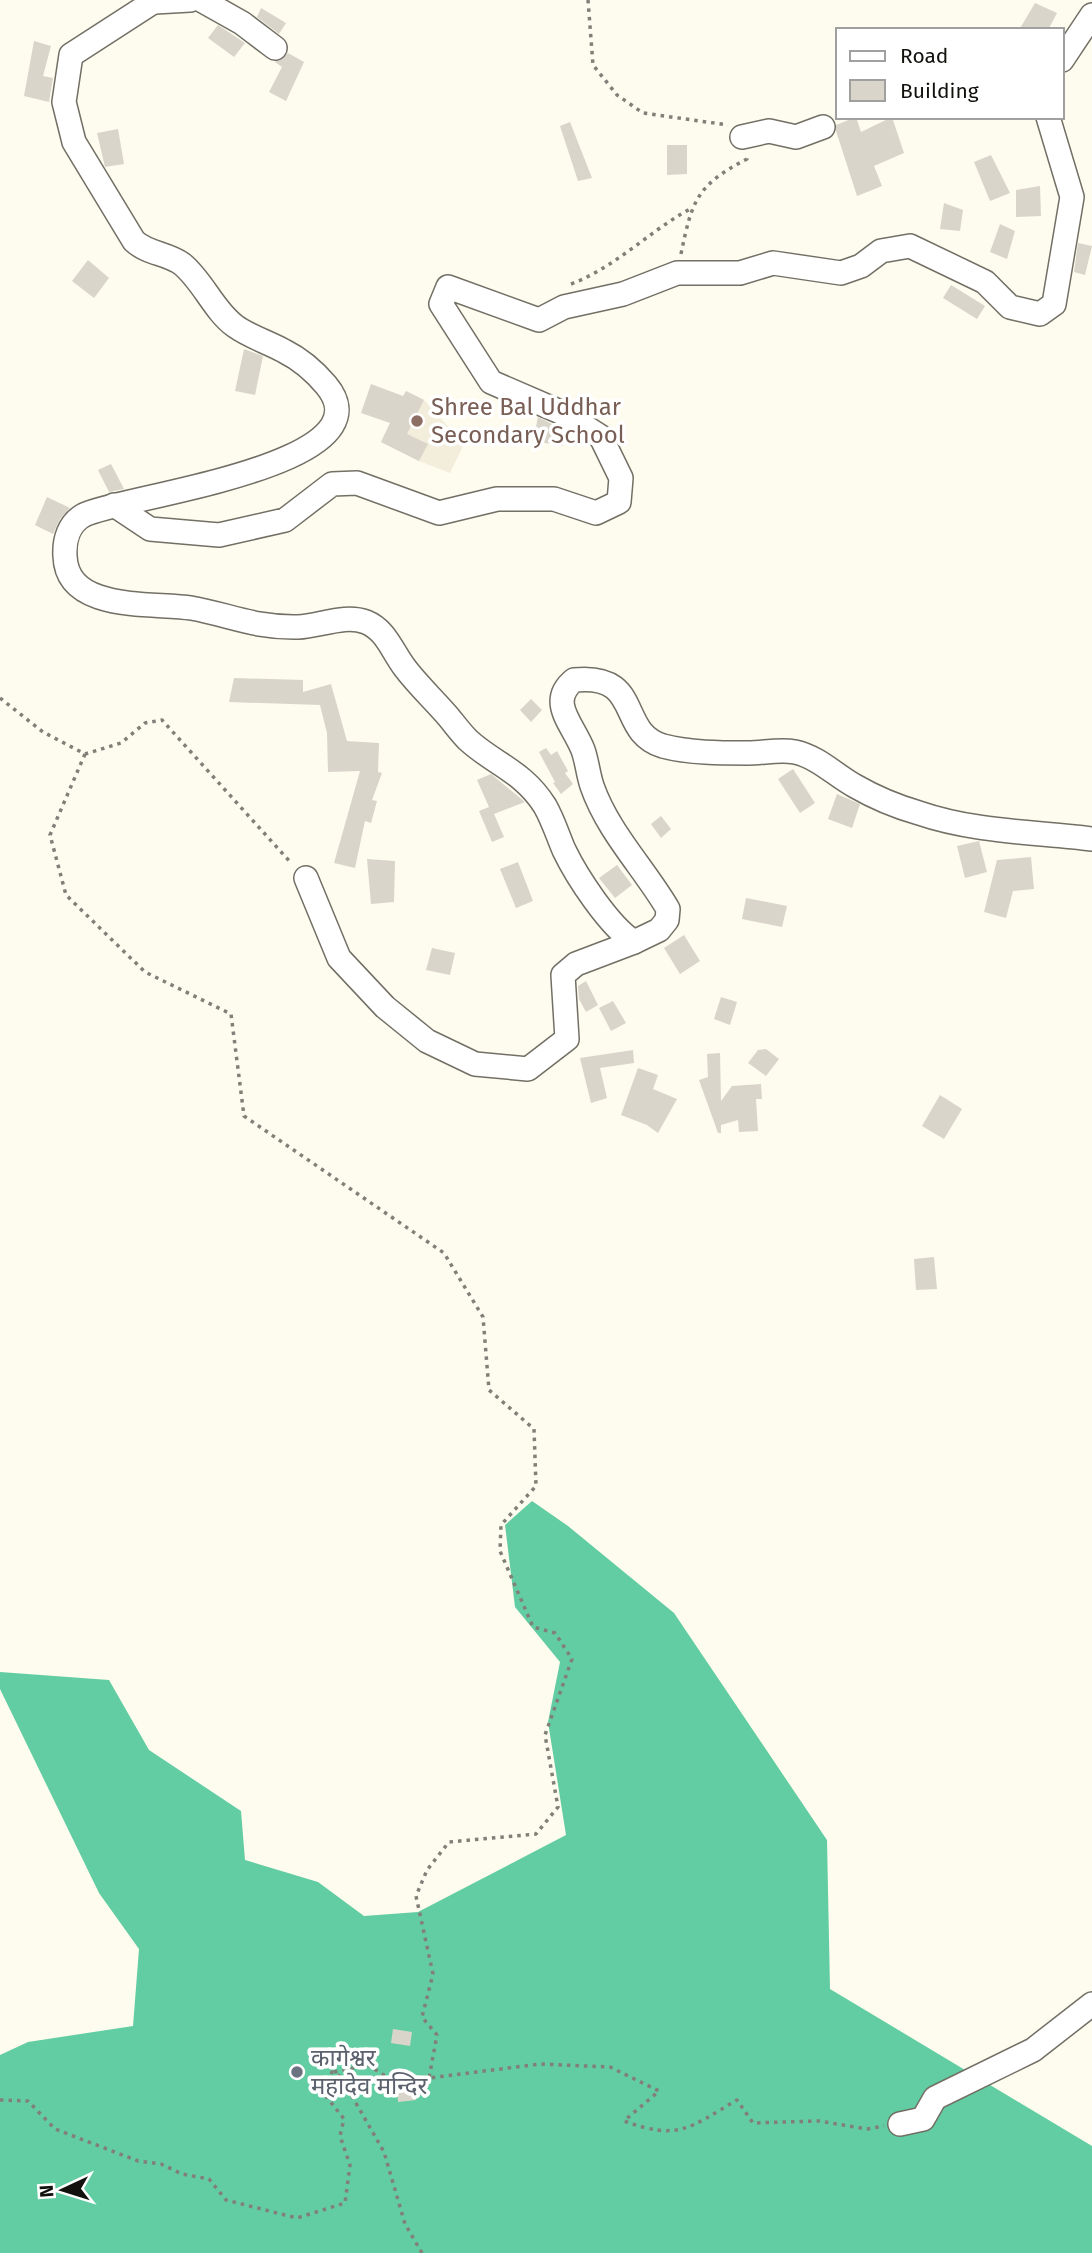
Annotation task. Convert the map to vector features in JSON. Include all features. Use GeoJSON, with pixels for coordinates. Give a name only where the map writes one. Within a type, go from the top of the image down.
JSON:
{"type":"FeatureCollection","features":[{"type":"Feature","properties":{"kind":"street"},"geometry":{"type":"LineString","coordinates":[[190,0],[155,1],[78,47],[71,55],[64,102],[74,142],[134,241],[144,250],[178,260],[233,325],[293,356],[319,377],[335,396],[340,407],[336,425],[324,436],[256,471],[196,489],[114,505],[81,516],[70,529],[64,544],[65,561],[72,578],[86,591],[121,603],[194,608],[245,623],[300,627],[354,619],[369,623],[383,634],[405,668],[470,741],[503,763],[529,786],[545,806],[565,852],[594,897],[624,935],[634,942]]}},
{"type":"Feature","properties":{"kind":"street"},"geometry":{"type":"LineString","coordinates":[[201,0],[242,23],[275,48]]}},
{"type":"Feature","properties":{"kind":"street"},"geometry":{"type":"LineString","coordinates":[[1064,57],[1092,15]]}},
{"type":"Feature","properties":{"kind":"street"},"geometry":{"type":"LineString","coordinates":[[114,505],[150,529],[219,535],[285,520],[332,484],[357,484],[439,513],[497,499],[554,499],[596,513],[619,502],[621,478],[601,437],[565,414],[491,382],[441,304],[447,287],[539,320],[564,307],[623,294],[677,274],[740,273],[773,263],[841,273],[861,266],[881,251],[910,246],[985,282],[1010,307],[1040,314],[1054,304],[1072,197],[1049,119]]}},
{"type":"Feature","properties":{"kind":"street"},"geometry":{"type":"LineString","coordinates":[[742,137],[769,131],[796,138],[823,127]]}},
{"type":"Feature","properties":{"kind":"street"},"geometry":{"type":"LineString","coordinates":[[306,878],[339,958],[385,1007],[427,1041],[475,1064],[528,1069],[567,1039],[564,975],[576,964],[659,930],[667,920],[668,909],[627,852],[592,787],[583,750],[560,702],[562,689],[574,680],[602,682],[619,690],[627,700],[638,731],[655,743],[681,751],[795,752],[816,760],[857,788],[919,814],[976,827],[1092,839]]}},
{"type":"Feature","properties":{"kind":"street"},"geometry":{"type":"LineString","coordinates":[[900,2124],[923,2119],[934,2098],[1033,2050],[1092,2004]]}},
{"type":"Feature","properties":{"kind":"path"},"geometry":{"type":"LineString","coordinates":[[566,286],[607,268],[662,224],[690,209],[716,175],[747,159],[742,137],[726,123],[643,113],[617,95],[593,65],[589,0]]}},
{"type":"Feature","properties":{"kind":"path"},"geometry":{"type":"LineString","coordinates":[[677,274],[690,209]]}},
{"type":"Feature","properties":{"kind":"path"},"geometry":{"type":"LineString","coordinates":[[0,698],[43,732],[85,754],[121,743],[145,723],[162,720],[306,878]]}},
{"type":"Feature","properties":{"kind":"path"},"geometry":{"type":"LineString","coordinates":[[85,754],[50,835],[65,895],[145,972],[231,1014],[244,1116],[444,1253],[483,1317],[489,1390],[534,1429],[536,1486],[502,1525],[500,1551],[533,1627],[555,1633],[572,1659],[545,1735],[558,1807],[536,1834],[449,1842],[427,1870],[416,1896],[433,1974],[422,2017],[437,2035],[429,2078]]}},
{"type":"Feature","properties":{"kind":"path"},"geometry":{"type":"LineString","coordinates":[[332,2072],[368,2065],[387,2077],[429,2078],[540,2064],[610,2067],[659,2091],[624,2121],[654,2132],[690,2129],[737,2100],[753,2123],[819,2121],[867,2129],[900,2124]]}},
{"type":"Feature","properties":{"kind":"path"},"geometry":{"type":"LineString","coordinates":[[332,2072],[341,2077],[384,2152],[405,2224],[422,2253]]}},
{"type":"Feature","properties":{"kind":"path"},"geometry":{"type":"LineString","coordinates":[[0,2100],[28,2101],[55,2129],[138,2161],[161,2164],[182,2174],[209,2179],[226,2200],[297,2218],[345,2203],[349,2165],[340,2136],[344,2119],[326,2096],[332,2072]]}},
{"type":"Feature","properties":{"kind":"shaded area","name":"Shree Bal Uddhar Secondary School"},"geometry":{"type":"Polygon","coordinates":[[[406,391],[424,400],[464,444],[450,473],[381,442],[406,391]]]}},
{"type":"Feature","properties":{"kind":"green space"},"geometry":{"type":"Polygon","coordinates":[[[532,1501],[568,1526],[674,1613],[827,1840],[830,1989],[1092,2146],[1092,2253],[0,2253],[0,2055],[28,2042],[133,2026],[139,1949],[99,1893],[0,1689],[0,1672],[109,1680],[149,1750],[241,1811],[245,1860],[318,1882],[364,1916],[418,1912],[566,1835],[548,1722],[560,1662],[515,1607],[505,1525],[532,1501]]]}},
{"type":"Feature","properties":{"kind":"building"},"geometry":{"type":"Polygon","coordinates":[[[1035,3],[1057,13],[1049,28],[1020,28],[1035,3]]]}},
{"type":"Feature","properties":{"kind":"building"},"geometry":{"type":"Polygon","coordinates":[[[261,8],[286,23],[279,34],[257,17],[261,8]]]}},
{"type":"Feature","properties":{"kind":"building"},"geometry":{"type":"Polygon","coordinates":[[[218,25],[245,43],[234,57],[208,38],[218,25]]]}},
{"type":"Feature","properties":{"kind":"building"},"geometry":{"type":"Polygon","coordinates":[[[34,41],[51,46],[43,76],[53,78],[49,102],[24,96],[34,41]]]}},
{"type":"Feature","properties":{"kind":"building"},"geometry":{"type":"Polygon","coordinates":[[[288,53],[304,62],[286,101],[269,92],[282,67],[275,62],[288,53]]]}},
{"type":"Feature","properties":{"kind":"building"},"geometry":{"type":"Polygon","coordinates":[[[857,119],[861,132],[893,119],[904,153],[874,166],[882,186],[857,196],[836,125],[857,119]]]}},
{"type":"Feature","properties":{"kind":"building"},"geometry":{"type":"Polygon","coordinates":[[[570,122],[592,178],[578,181],[560,126],[570,122]]]}},
{"type":"Feature","properties":{"kind":"building"},"geometry":{"type":"Polygon","coordinates":[[[118,129],[124,164],[105,167],[97,133],[118,129]]]}},
{"type":"Feature","properties":{"kind":"building"},"geometry":{"type":"Polygon","coordinates":[[[667,145],[687,145],[687,174],[667,175],[667,145]]]}},
{"type":"Feature","properties":{"kind":"building"},"geometry":{"type":"Polygon","coordinates":[[[991,155],[1010,193],[990,201],[974,162],[991,155]]]}},
{"type":"Feature","properties":{"kind":"building"},"geometry":{"type":"Polygon","coordinates":[[[1040,186],[1041,216],[1016,217],[1016,190],[1040,186]]]}},
{"type":"Feature","properties":{"kind":"building"},"geometry":{"type":"Polygon","coordinates":[[[944,203],[963,210],[960,231],[940,229],[944,203]]]}},
{"type":"Feature","properties":{"kind":"building"},"geometry":{"type":"Polygon","coordinates":[[[1000,224],[1015,231],[1007,259],[990,252],[1000,224]]]}},
{"type":"Feature","properties":{"kind":"building"},"geometry":{"type":"Polygon","coordinates":[[[1078,243],[1092,246],[1085,275],[1074,272],[1078,243]]]}},
{"type":"Feature","properties":{"kind":"building"},"geometry":{"type":"Polygon","coordinates":[[[88,260],[109,278],[94,298],[72,281],[88,260]]]}},
{"type":"Feature","properties":{"kind":"building"},"geometry":{"type":"Polygon","coordinates":[[[951,285],[985,306],[977,319],[943,298],[951,285]]]}},
{"type":"Feature","properties":{"kind":"building"},"geometry":{"type":"Polygon","coordinates":[[[244,349],[263,356],[255,395],[235,391],[244,349]]]}},
{"type":"Feature","properties":{"kind":"building"},"geometry":{"type":"Polygon","coordinates":[[[371,384],[403,396],[406,391],[424,400],[407,434],[428,444],[419,461],[381,442],[390,423],[361,413],[371,384]]]}},
{"type":"Feature","properties":{"kind":"building"},"geometry":{"type":"Polygon","coordinates":[[[538,417],[566,431],[563,446],[533,441],[538,417]]]}},
{"type":"Feature","properties":{"kind":"building"},"geometry":{"type":"Polygon","coordinates":[[[111,464],[124,489],[109,492],[98,470],[111,464]]]}},
{"type":"Feature","properties":{"kind":"building"},"geometry":{"type":"Polygon","coordinates":[[[47,497],[70,508],[60,519],[53,534],[35,525],[47,497]]]}},
{"type":"Feature","properties":{"kind":"building"},"geometry":{"type":"Polygon","coordinates":[[[234,678],[303,680],[303,692],[331,684],[347,741],[379,743],[378,772],[382,773],[372,800],[377,801],[371,823],[365,821],[355,868],[334,863],[360,771],[328,772],[327,733],[320,705],[229,702],[234,678]]]}},
{"type":"Feature","properties":{"kind":"building"},"geometry":{"type":"Polygon","coordinates":[[[531,699],[542,710],[531,722],[520,710],[531,699]]]}},
{"type":"Feature","properties":{"kind":"building"},"geometry":{"type":"Polygon","coordinates":[[[546,748],[551,755],[557,751],[568,771],[565,773],[573,784],[561,794],[539,752],[546,748]]]}},
{"type":"Feature","properties":{"kind":"building"},"geometry":{"type":"Polygon","coordinates":[[[793,769],[815,803],[800,813],[778,779],[793,769]]]}},
{"type":"Feature","properties":{"kind":"building"},"geometry":{"type":"Polygon","coordinates":[[[491,774],[525,802],[494,814],[504,837],[492,842],[479,811],[489,807],[477,780],[491,774]]]}},
{"type":"Feature","properties":{"kind":"building"},"geometry":{"type":"Polygon","coordinates":[[[837,794],[860,804],[852,828],[828,819],[837,794]]]}},
{"type":"Feature","properties":{"kind":"building"},"geometry":{"type":"Polygon","coordinates":[[[661,816],[671,829],[661,838],[651,824],[661,816]]]}},
{"type":"Feature","properties":{"kind":"building"},"geometry":{"type":"Polygon","coordinates":[[[979,841],[987,872],[965,878],[957,846],[979,841]]]}},
{"type":"Feature","properties":{"kind":"building"},"geometry":{"type":"Polygon","coordinates":[[[1031,857],[1034,889],[1013,891],[1006,918],[984,912],[997,860],[1031,857]]]}},
{"type":"Feature","properties":{"kind":"building"},"geometry":{"type":"Polygon","coordinates":[[[367,859],[395,861],[394,902],[371,904],[367,859]]]}},
{"type":"Feature","properties":{"kind":"building"},"geometry":{"type":"Polygon","coordinates":[[[518,862],[533,901],[516,908],[500,869],[518,862]]]}},
{"type":"Feature","properties":{"kind":"building"},"geometry":{"type":"Polygon","coordinates":[[[617,865],[632,885],[615,898],[599,878],[617,865]]]}},
{"type":"Feature","properties":{"kind":"building"},"geometry":{"type":"Polygon","coordinates":[[[746,898],[787,906],[782,927],[742,919],[746,898]]]}},
{"type":"Feature","properties":{"kind":"building"},"geometry":{"type":"Polygon","coordinates":[[[684,935],[700,961],[680,974],[664,948],[684,935]]]}},
{"type":"Feature","properties":{"kind":"building"},"geometry":{"type":"Polygon","coordinates":[[[432,948],[455,953],[450,975],[426,970],[432,948]]]}},
{"type":"Feature","properties":{"kind":"building"},"geometry":{"type":"Polygon","coordinates":[[[586,981],[598,1005],[586,1012],[579,999],[578,986],[586,981]]]}},
{"type":"Feature","properties":{"kind":"building"},"geometry":{"type":"Polygon","coordinates":[[[721,997],[737,1002],[730,1025],[714,1019],[721,997]]]}},
{"type":"Feature","properties":{"kind":"building"},"geometry":{"type":"Polygon","coordinates":[[[613,1001],[626,1023],[611,1031],[599,1008],[613,1001]]]}},
{"type":"Feature","properties":{"kind":"building"},"geometry":{"type":"Polygon","coordinates":[[[766,1049],[779,1059],[766,1076],[748,1063],[758,1050],[766,1049]]]}},
{"type":"Feature","properties":{"kind":"building"},"geometry":{"type":"Polygon","coordinates":[[[633,1050],[634,1063],[600,1068],[607,1098],[591,1103],[580,1058],[633,1050]]]}},
{"type":"Feature","properties":{"kind":"building"},"geometry":{"type":"Polygon","coordinates":[[[720,1053],[721,1101],[732,1086],[761,1084],[762,1099],[756,1099],[758,1131],[739,1132],[738,1120],[721,1125],[721,1133],[718,1133],[699,1080],[708,1077],[707,1054],[720,1053]]]}},
{"type":"Feature","properties":{"kind":"building"},"geometry":{"type":"Polygon","coordinates":[[[638,1068],[658,1075],[653,1089],[677,1099],[658,1133],[647,1125],[621,1115],[638,1068]]]}},
{"type":"Feature","properties":{"kind":"building"},"geometry":{"type":"Polygon","coordinates":[[[940,1095],[962,1109],[944,1139],[922,1126],[940,1095]]]}},
{"type":"Feature","properties":{"kind":"building"},"geometry":{"type":"Polygon","coordinates":[[[934,1257],[937,1289],[916,1290],[914,1259],[934,1257]]]}},
{"type":"Feature","properties":{"kind":"building"},"geometry":{"type":"Polygon","coordinates":[[[393,2029],[412,2032],[410,2046],[391,2043],[393,2029]]]}},
{"type":"Feature","properties":{"kind":"building"},"geometry":{"type":"Polygon","coordinates":[[[414,2086],[416,2100],[398,2102],[397,2088],[414,2086]]]}},
{"type":"Feature","properties":{"kind":"place","name":"Shree Bal Uddhar Secondary School"},"geometry":{"type":"Point","coordinates":[417,421]}},
{"type":"Feature","properties":{"kind":"place","name":"कागेश्वर महादेव मन्दिर"},"geometry":{"type":"Point","coordinates":[297,2072]}}]}
